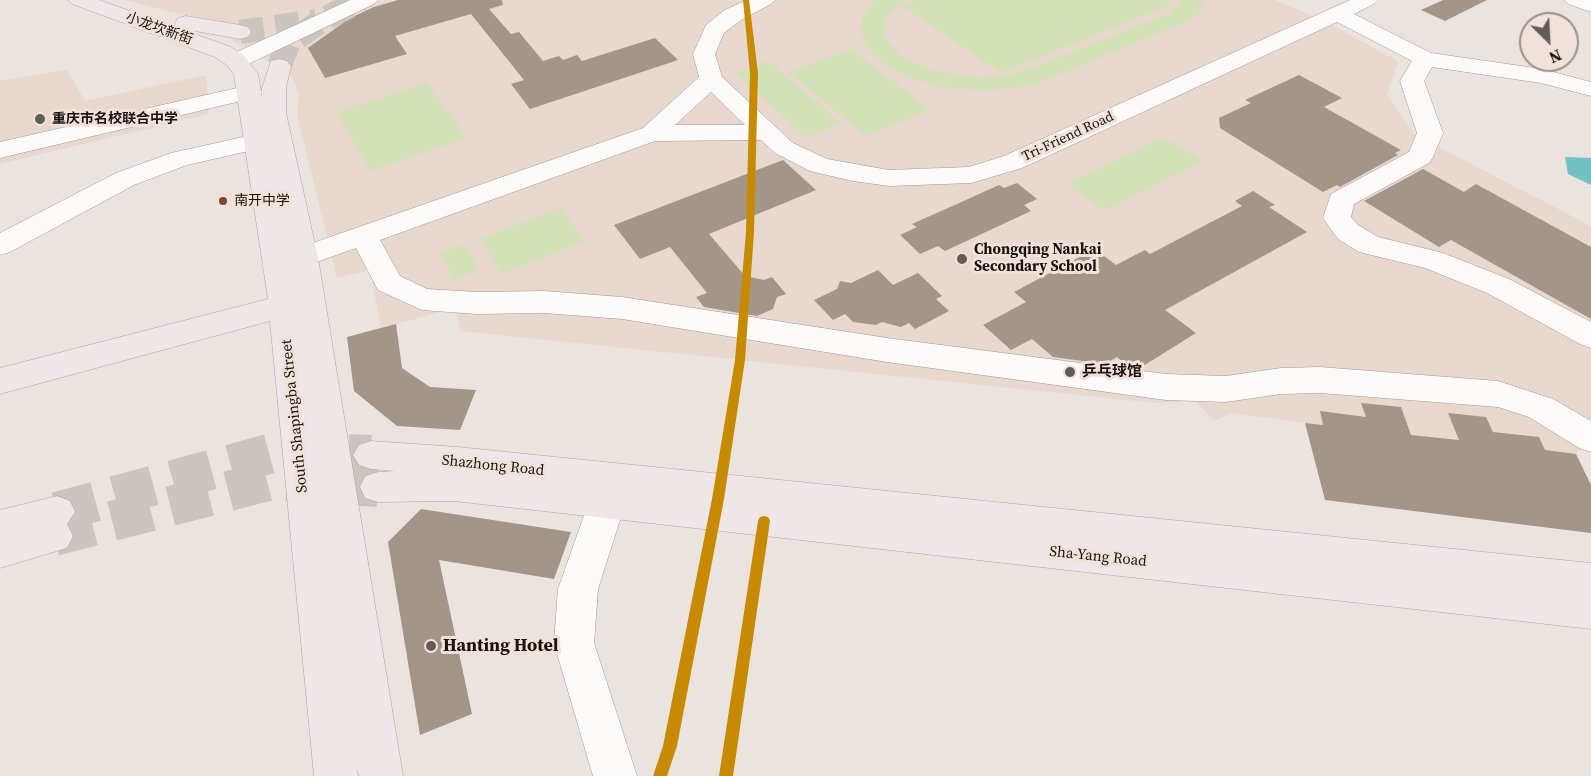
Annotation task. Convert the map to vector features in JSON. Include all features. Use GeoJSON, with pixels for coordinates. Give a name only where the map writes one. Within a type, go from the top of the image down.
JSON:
{"type":"FeatureCollection","features":[{"type":"Feature","properties":{"kind":"main road","name":"小龙坎新街"},"geometry":{"type":"LineString","coordinates":[[79,0],[222,52],[236,61]]}},
{"type":"Feature","properties":{"kind":"main road","name":"小龙坎新街"},"geometry":{"type":"LineString","coordinates":[[88,0],[167,19],[240,32]]}},
{"type":"Feature","properties":{"kind":"main road","name":"South Shapingba Street"},"geometry":{"type":"LineString","coordinates":[[236,61],[246,74],[258,142],[290,262],[284,306],[336,776]]}},
{"type":"Feature","properties":{"kind":"main road","name":"South Shapingba Street"},"geometry":{"type":"LineString","coordinates":[[279,66],[274,88],[274,113],[290,262],[381,776]]}},
{"type":"Feature","properties":{"kind":"main road"},"geometry":{"type":"LineString","coordinates":[[0,381],[284,306]]}},
{"type":"Feature","properties":{"kind":"main road","name":"Shazhong Road"},"geometry":{"type":"LineString","coordinates":[[375,471],[454,486],[610,491]]}},
{"type":"Feature","properties":{"kind":"main road","name":"Sha-Yang Road"},"geometry":{"type":"LineString","coordinates":[[610,491],[1591,581]]}},
{"type":"Feature","properties":{"kind":"main road","name":"Sha-Yang Road"},"geometry":{"type":"LineString","coordinates":[[610,491],[1591,610]]}},
{"type":"Feature","properties":{"kind":"main road"},"geometry":{"type":"LineString","coordinates":[[0,526],[56,524],[0,551]]}},
{"type":"Feature","properties":{"kind":"street"},"geometry":{"type":"LineString","coordinates":[[236,61],[367,0]]}},
{"type":"Feature","properties":{"kind":"street"},"geometry":{"type":"LineString","coordinates":[[764,0],[733,15],[714,30],[704,54],[711,79],[776,140]]}},
{"type":"Feature","properties":{"kind":"street","name":"Tri-Friend Road"},"geometry":{"type":"LineString","coordinates":[[776,140],[819,165],[853,174],[889,178],[971,175],[1013,162],[1367,0]]}},
{"type":"Feature","properties":{"kind":"street"},"geometry":{"type":"LineString","coordinates":[[1575,0],[1591,6]]}},
{"type":"Feature","properties":{"kind":"street"},"geometry":{"type":"LineString","coordinates":[[1337,14],[1425,59],[1542,76],[1591,89]]}},
{"type":"Feature","properties":{"kind":"street"},"geometry":{"type":"LineString","coordinates":[[1425,59],[1413,81],[1430,133],[1420,157],[1341,200],[1337,218],[1348,232],[1370,245],[1433,260],[1498,286],[1591,336]]}},
{"type":"Feature","properties":{"kind":"street"},"geometry":{"type":"LineString","coordinates":[[652,134],[711,79]]}},
{"type":"Feature","properties":{"kind":"street"},"geometry":{"type":"LineString","coordinates":[[0,150],[250,92]]}},
{"type":"Feature","properties":{"kind":"street"},"geometry":{"type":"LineString","coordinates":[[290,262],[652,134],[776,140]]}},
{"type":"Feature","properties":{"kind":"street"},"geometry":{"type":"LineString","coordinates":[[0,245],[125,179],[180,159],[258,142]]}},
{"type":"Feature","properties":{"kind":"street"},"geometry":{"type":"LineString","coordinates":[[364,236],[389,283],[422,299],[477,303],[544,302],[622,308],[887,350],[1166,387],[1226,389],[1281,381],[1320,380],[1498,394],[1541,408],[1591,438]]}},
{"type":"Feature","properties":{"kind":"street"},"geometry":{"type":"LineString","coordinates":[[610,491],[578,588],[574,643],[615,776]]}},
{"type":"Feature","properties":{"kind":"shaded area","name":"Chongqing Nankai Secondary School"},"geometry":{"type":"Polygon","coordinates":[[[125,0],[1275,0],[1322,20],[1398,61],[1387,95],[1415,135],[1591,226],[1591,439],[1576,454],[1591,485],[1591,533],[1325,500],[1305,423],[1232,413],[1214,421],[1196,401],[1156,403],[461,331],[455,308],[381,328],[370,270],[337,278],[297,114],[299,94],[288,69],[252,53],[231,40],[245,26],[171,12],[125,0]]]}},
{"type":"Feature","properties":{"kind":"shaded area"},"geometry":{"type":"Polygon","coordinates":[[[67,70],[85,101],[206,75],[209,114],[0,164],[0,81],[67,70]]]}},
{"type":"Feature","properties":{"kind":"green space"},"geometry":{"type":"Polygon","coordinates":[[[875,0],[903,0],[887,15],[883,28],[888,42],[901,56],[935,71],[977,78],[1005,76],[1029,69],[1162,16],[1182,0],[1205,0],[1198,14],[1179,25],[1033,85],[986,91],[935,86],[905,76],[882,62],[867,47],[860,31],[863,15],[875,0]]]}},
{"type":"Feature","properties":{"kind":"green space"},"geometry":{"type":"Polygon","coordinates":[[[916,0],[1165,0],[1173,4],[1001,73],[901,5],[916,0]]]}},
{"type":"Feature","properties":{"kind":"green space"},"geometry":{"type":"Polygon","coordinates":[[[851,49],[930,110],[865,136],[789,72],[851,49]]]}},
{"type":"Feature","properties":{"kind":"green space"},"geometry":{"type":"Polygon","coordinates":[[[768,61],[841,123],[806,137],[735,73],[768,61]]]}},
{"type":"Feature","properties":{"kind":"green space"},"geometry":{"type":"Polygon","coordinates":[[[427,83],[467,138],[370,171],[336,112],[427,83]]]}},
{"type":"Feature","properties":{"kind":"green space"},"geometry":{"type":"Polygon","coordinates":[[[1164,137],[1202,161],[1105,211],[1067,184],[1164,137]]]}},
{"type":"Feature","properties":{"kind":"green space"},"geometry":{"type":"Polygon","coordinates":[[[560,208],[585,241],[502,274],[480,239],[560,208]]]}},
{"type":"Feature","properties":{"kind":"green space"},"geometry":{"type":"Polygon","coordinates":[[[464,244],[479,270],[455,279],[440,253],[464,244]]]}},
{"type":"Feature","properties":{"kind":"water"},"geometry":{"type":"Polygon","coordinates":[[[1565,157],[1591,158],[1591,185],[1568,174],[1565,157]]]}},
{"type":"Feature","properties":{"kind":"building"},"geometry":{"type":"Polygon","coordinates":[[[398,0],[502,0],[503,5],[489,9],[511,34],[519,32],[543,61],[559,56],[563,60],[577,55],[582,61],[655,38],[678,60],[530,109],[511,84],[524,80],[471,14],[395,36],[407,54],[325,78],[308,48],[350,18],[374,7],[398,0]]]}},
{"type":"Feature","properties":{"kind":"building"},"geometry":{"type":"Polygon","coordinates":[[[1443,0],[1487,0],[1445,21],[1421,10],[1443,0]]]}},
{"type":"Feature","properties":{"kind":"building"},"geometry":{"type":"Polygon","coordinates":[[[1299,75],[1342,98],[1324,107],[1401,150],[1395,153],[1398,155],[1340,187],[1337,185],[1323,192],[1220,128],[1219,118],[1251,103],[1245,100],[1299,75]]]}},
{"type":"Feature","properties":{"kind":"building"},"geometry":{"type":"Polygon","coordinates":[[[783,160],[816,190],[709,234],[745,276],[764,280],[772,277],[786,294],[777,297],[773,309],[757,316],[704,307],[696,297],[707,293],[670,247],[640,259],[614,225],[783,160]]]}},
{"type":"Feature","properties":{"kind":"building"},"geometry":{"type":"Polygon","coordinates":[[[1423,169],[1464,192],[1476,184],[1591,247],[1591,319],[1451,240],[1439,247],[1364,201],[1423,169]]]}},
{"type":"Feature","properties":{"kind":"building"},"geometry":{"type":"Polygon","coordinates":[[[1017,183],[1037,199],[1024,205],[1031,211],[945,251],[938,246],[920,254],[900,235],[917,227],[912,224],[999,185],[1004,188],[1017,183]]]}},
{"type":"Feature","properties":{"kind":"building"},"geometry":{"type":"Polygon","coordinates":[[[1253,191],[1275,205],[1269,207],[1307,232],[1165,310],[1196,333],[1140,368],[1129,367],[1117,357],[1105,364],[1053,357],[1032,339],[1011,350],[983,325],[1026,302],[1014,292],[1095,249],[1116,265],[1145,250],[1150,254],[1242,206],[1235,201],[1253,191]]]}},
{"type":"Feature","properties":{"kind":"building"},"geometry":{"type":"Polygon","coordinates":[[[878,270],[893,285],[918,273],[942,296],[936,299],[949,311],[915,329],[909,323],[901,327],[882,322],[876,325],[853,322],[845,314],[833,320],[814,300],[837,289],[840,281],[851,283],[878,270]]]}},
{"type":"Feature","properties":{"kind":"building"},"geometry":{"type":"Polygon","coordinates":[[[396,324],[402,368],[430,387],[476,390],[460,430],[397,426],[354,391],[347,337],[396,324]]]}},
{"type":"Feature","properties":{"kind":"building"},"geometry":{"type":"Polygon","coordinates":[[[1361,403],[1401,407],[1411,435],[1459,440],[1448,413],[1486,417],[1493,432],[1539,437],[1545,450],[1576,454],[1591,485],[1591,533],[1325,500],[1305,423],[1323,425],[1320,411],[1366,417],[1361,403]]]}},
{"type":"Feature","properties":{"kind":"building","name":"Hanting Hotel"},"geometry":{"type":"Polygon","coordinates":[[[421,509],[571,532],[554,579],[439,560],[472,714],[420,735],[388,542],[421,509]]]}},
{"type":"Feature","properties":{"kind":"tunnel"},"geometry":{"type":"LineString","coordinates":[[279,66],[289,43],[321,21],[361,0]]}},
{"type":"Feature","properties":{"kind":"tunnel"},"geometry":{"type":"LineString","coordinates":[[240,32],[316,21]]}},
{"type":"Feature","properties":{"kind":"tunnel"},"geometry":{"type":"LineString","coordinates":[[57,512],[276,452],[371,455]]}},
{"type":"Feature","properties":{"kind":"tunnel"},"geometry":{"type":"LineString","coordinates":[[54,536],[271,480],[378,487]]}},
{"type":"Feature","properties":{"kind":"transit line"},"geometry":{"type":"LineString","coordinates":[[660,776],[670,746],[718,499],[740,360],[750,232],[754,73],[746,0]]}},
{"type":"Feature","properties":{"kind":"transit line"},"geometry":{"type":"LineString","coordinates":[[726,776],[764,521]]}},
{"type":"Feature","properties":{"kind":"place","name":"重庆市名校联合中学"},"geometry":{"type":"Point","coordinates":[40,119]}},
{"type":"Feature","properties":{"kind":"place","name":"南开中学"},"geometry":{"type":"Point","coordinates":[223,201]}},
{"type":"Feature","properties":{"kind":"place","name":"Chongqing Nankai Secondary School"},"geometry":{"type":"Point","coordinates":[962,259]}},
{"type":"Feature","properties":{"kind":"place","name":"乒乓球馆"},"geometry":{"type":"Point","coordinates":[1070,372]}},
{"type":"Feature","properties":{"kind":"place","name":"Hanting Hotel"},"geometry":{"type":"Point","coordinates":[431,646]}}]}
